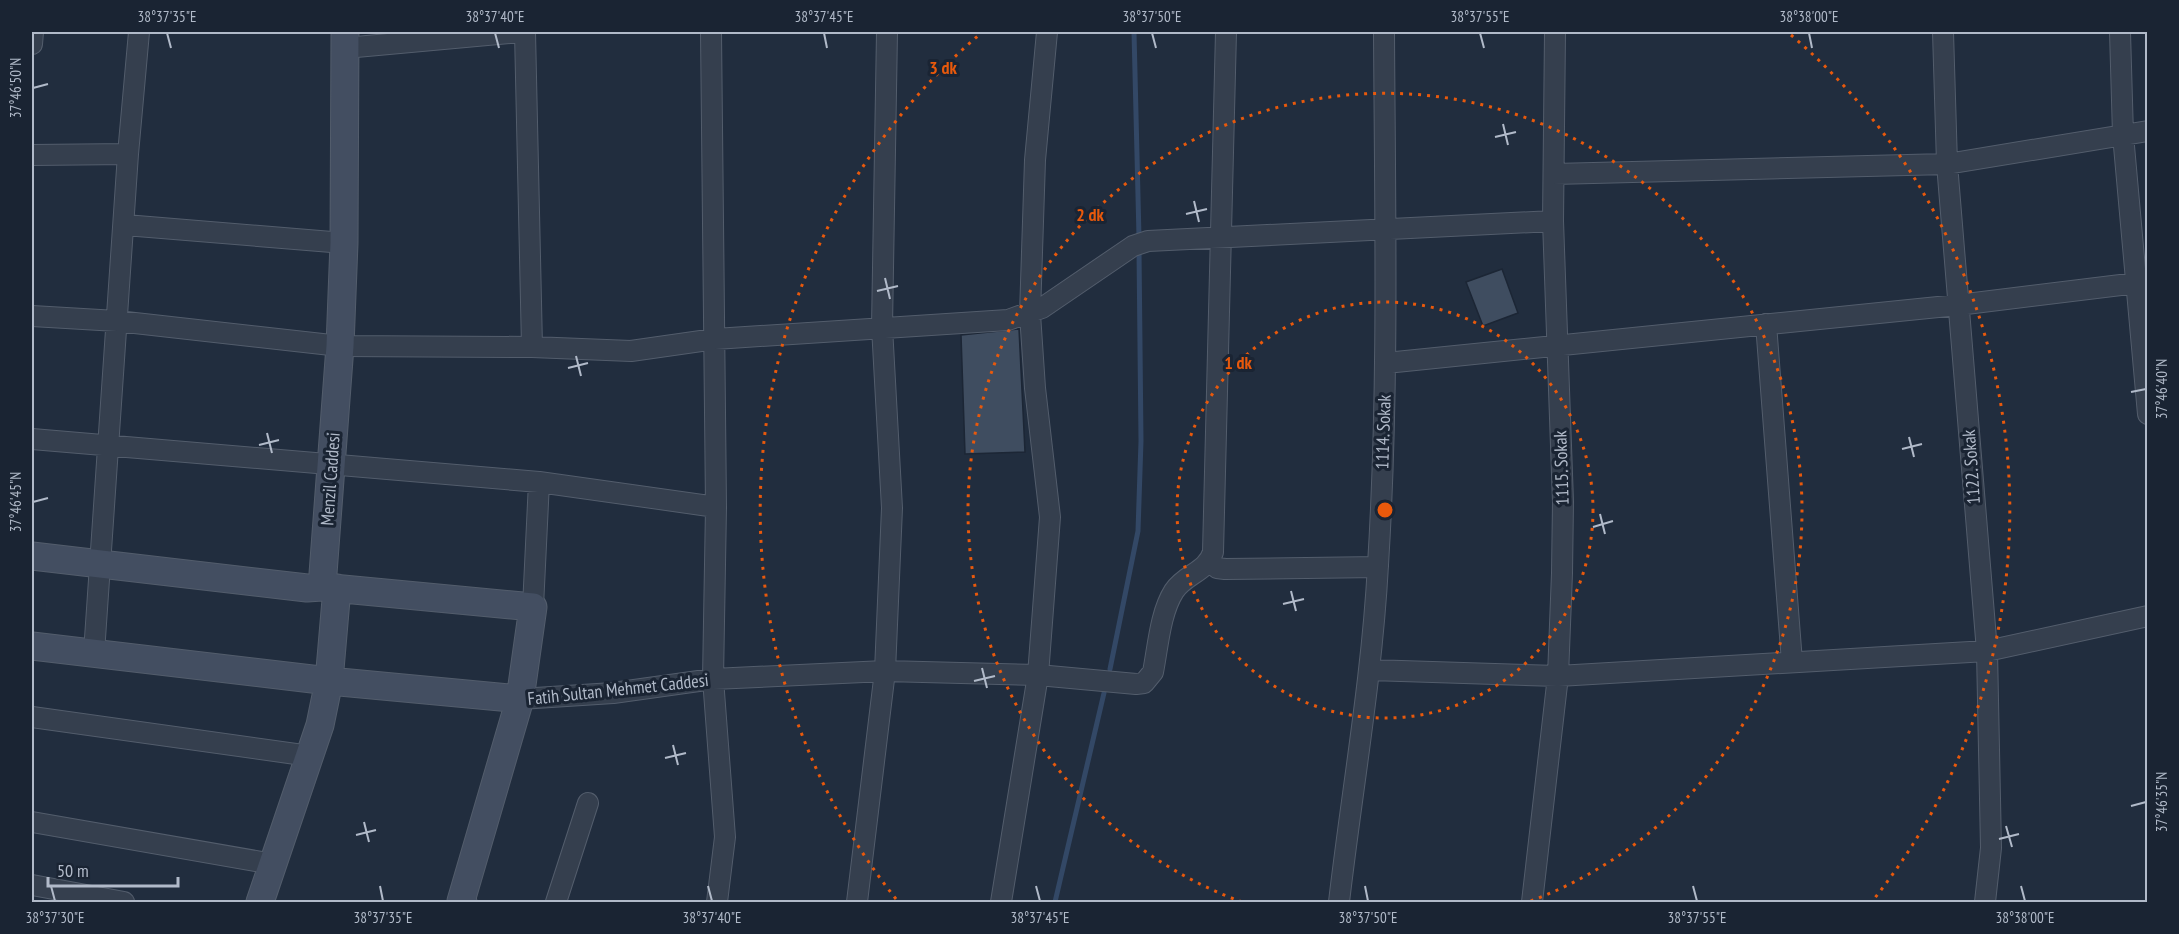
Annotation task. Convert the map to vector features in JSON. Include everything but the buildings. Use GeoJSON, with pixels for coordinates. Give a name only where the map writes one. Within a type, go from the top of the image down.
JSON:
{"type":"FeatureCollection","features":[{"type":"Feature","properties":{"kind":"street"},"geometry":{"type":"LineString","coordinates":[[32,44],[33,32]]}},
{"type":"Feature","properties":{"kind":"street"},"geometry":{"type":"LineString","coordinates":[[94,653],[110,446],[128,154],[139,32]]}},
{"type":"Feature","properties":{"kind":"street"},"geometry":{"type":"LineString","coordinates":[[345,40],[523,32],[532,347]]}},
{"type":"Feature","properties":{"kind":"street"},"geometry":{"type":"LineString","coordinates":[[711,32],[716,507],[713,679],[725,837],[717,903]]}},
{"type":"Feature","properties":{"kind":"street"},"geometry":{"type":"LineString","coordinates":[[856,903],[885,671],[892,508],[882,327],[887,32]]}},
{"type":"Feature","properties":{"kind":"street"},"geometry":{"type":"LineString","coordinates":[[1001,903],[1038,675],[1050,517],[1035,388],[1030,314],[1035,160],[1047,32]]}},
{"type":"Feature","properties":{"kind":"street"},"geometry":{"type":"LineString","coordinates":[[1226,32],[1222,236],[1213,531],[1210,561],[1217,568],[1225,569],[1378,567]]}},
{"type":"Feature","properties":{"kind":"street","name":"1114. Sokak"},"geometry":{"type":"LineString","coordinates":[[1339,903],[1370,670],[1378,567],[1386,363],[1384,32]]}},
{"type":"Feature","properties":{"kind":"street","name":"1115. Sokak"},"geometry":{"type":"LineString","coordinates":[[1532,903],[1558,676],[1563,502],[1553,221],[1555,32]]}},
{"type":"Feature","properties":{"kind":"street","name":"1122. Sokak"},"geometry":{"type":"LineString","coordinates":[[1943,32],[1947,164],[1987,651],[1991,848],[1985,903]]}},
{"type":"Feature","properties":{"kind":"street"},"geometry":{"type":"LineString","coordinates":[[2120,32],[2123,135],[2148,414]]}},
{"type":"Feature","properties":{"kind":"street","name":"Menzil Caddesi"},"geometry":{"type":"LineString","coordinates":[[260,903],[310,756],[329,681],[331,463],[340,346],[344,243],[345,40]]}},
{"type":"Feature","properties":{"kind":"street"},"geometry":{"type":"LineString","coordinates":[[1554,174],[1947,164],[2148,131]]}},
{"type":"Feature","properties":{"kind":"street"},"geometry":{"type":"LineString","coordinates":[[32,155],[128,154]]}},
{"type":"Feature","properties":{"kind":"street"},"geometry":{"type":"LineString","coordinates":[[32,315],[117,321],[340,346],[532,347],[631,351],[715,339],[1008,320],[1030,314],[1143,242],[1222,236],[1553,221]]}},
{"type":"Feature","properties":{"kind":"street"},"geometry":{"type":"LineString","coordinates":[[125,225],[344,243]]}},
{"type":"Feature","properties":{"kind":"street"},"geometry":{"type":"LineString","coordinates":[[1386,363],[1958,305],[2136,283]]}},
{"type":"Feature","properties":{"kind":"street"},"geometry":{"type":"LineString","coordinates":[[1766,324],[1792,662]]}},
{"type":"Feature","properties":{"kind":"street"},"geometry":{"type":"LineString","coordinates":[[32,439],[539,482],[716,507]]}},
{"type":"Feature","properties":{"kind":"street"},"geometry":{"type":"LineString","coordinates":[[461,902],[520,699],[533,607],[539,482]]}},
{"type":"Feature","properties":{"kind":"street"},"geometry":{"type":"LineString","coordinates":[[32,556],[308,588],[329,587],[533,607]]}},
{"type":"Feature","properties":{"kind":"street","name":"Fatih Sultan Mehmet Caddesi"},"geometry":{"type":"LineString","coordinates":[[32,646],[329,681],[520,699],[613,693],[713,679],[885,671],[1038,675],[1136,684],[1144,683],[1153,672],[1173,592],[1182,581],[1210,561]]}},
{"type":"Feature","properties":{"kind":"street"},"geometry":{"type":"LineString","coordinates":[[1370,670],[1558,676],[1987,651],[2148,616]]}},
{"type":"Feature","properties":{"kind":"street"},"geometry":{"type":"LineString","coordinates":[[32,717],[310,756]]}},
{"type":"Feature","properties":{"kind":"street"},"geometry":{"type":"LineString","coordinates":[[556,903],[588,803]]}},
{"type":"Feature","properties":{"kind":"street"},"geometry":{"type":"LineString","coordinates":[[32,822],[273,864]]}},
{"type":"Feature","properties":{"kind":"street"},"geometry":{"type":"LineString","coordinates":[[32,885],[124,903]]}},
{"type":"Feature","properties":{"kind":"waterway"},"geometry":{"type":"LineString","coordinates":[[1134,32],[1139,237]]}},
{"type":"Feature","properties":{"kind":"waterway"},"geometry":{"type":"LineString","coordinates":[[1110,669],[1138,531],[1141,441],[1139,250]]}},
{"type":"Feature","properties":{"kind":"waterway"},"geometry":{"type":"LineString","coordinates":[[1055,902],[1104,693]]}}]}
